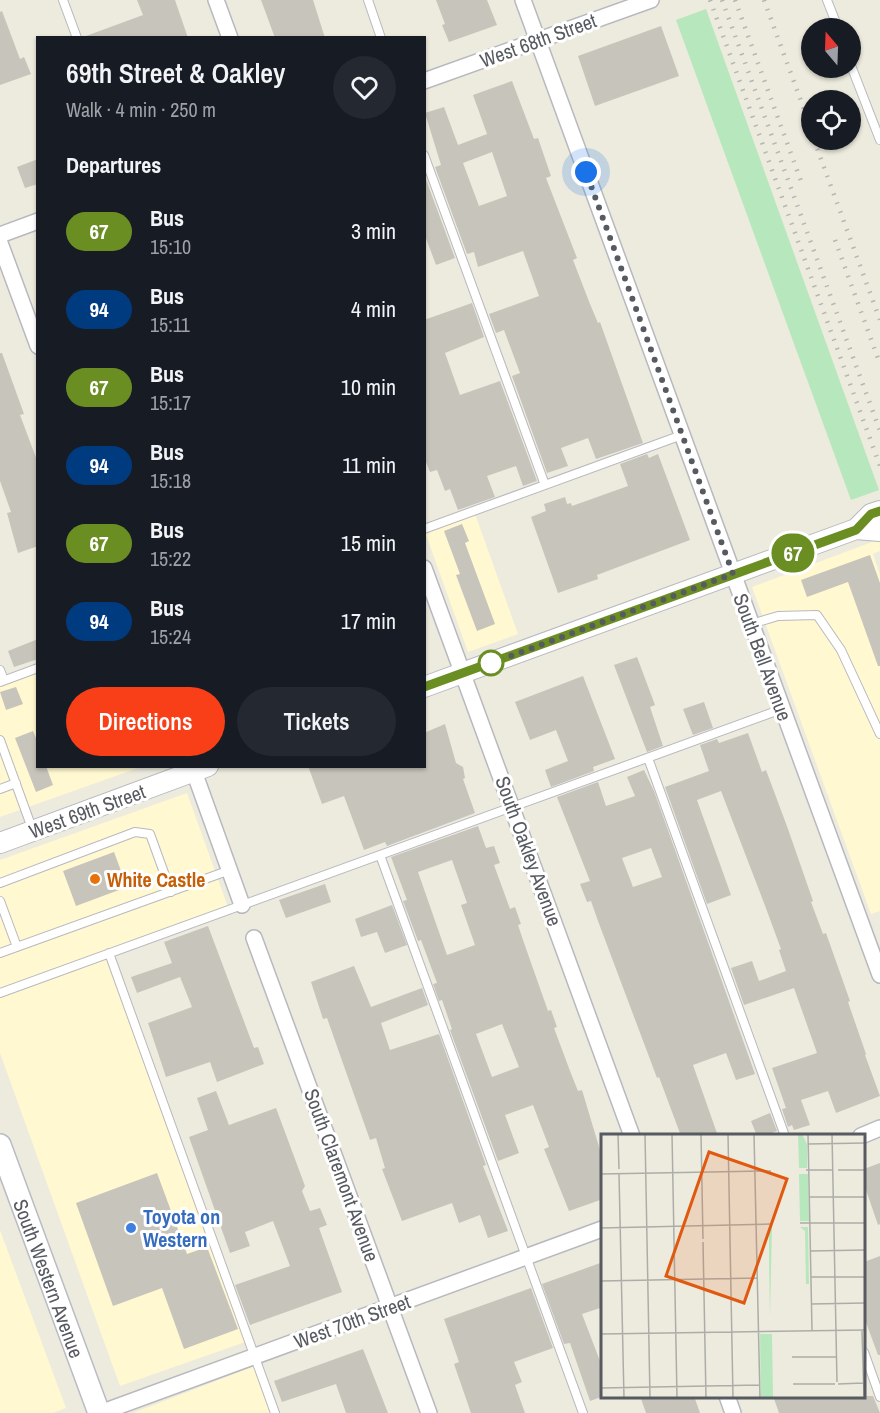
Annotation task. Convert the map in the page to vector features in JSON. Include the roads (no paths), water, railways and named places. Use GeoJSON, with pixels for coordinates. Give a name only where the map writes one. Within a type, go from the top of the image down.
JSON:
{"type":"FeatureCollection","features":[{"type":"Feature","properties":{"kind":"main road","name":"South Western Avenue"},"geometry":{"type":"LineString","coordinates":[[0,1145],[100,1413]]}},
{"type":"Feature","properties":{"kind":"street"},"geometry":{"type":"LineString","coordinates":[[216,0],[229,36]]}},
{"type":"Feature","properties":{"kind":"street","name":"South Bell Avenue"},"geometry":{"type":"LineString","coordinates":[[523,0],[880,975]]}},
{"type":"Feature","properties":{"kind":"street","name":"West 68th Street"},"geometry":{"type":"LineString","coordinates":[[426,80],[651,0]]}},
{"type":"Feature","properties":{"kind":"street"},"geometry":{"type":"LineString","coordinates":[[0,235],[36,222]]}},
{"type":"Feature","properties":{"kind":"street"},"geometry":{"type":"LineString","coordinates":[[0,243],[36,341]]}},
{"type":"Feature","properties":{"kind":"street"},"geometry":{"type":"LineString","coordinates":[[856,530],[871,514],[880,511]]}},
{"type":"Feature","properties":{"kind":"street"},"geometry":{"type":"LineString","coordinates":[[426,686],[856,530],[880,531]]}},
{"type":"Feature","properties":{"kind":"street","name":"South Oakley Avenue"},"geometry":{"type":"LineString","coordinates":[[426,573],[631,1134]]}},
{"type":"Feature","properties":{"kind":"street"},"geometry":{"type":"LineString","coordinates":[[198,768],[242,905]]}},
{"type":"Feature","properties":{"kind":"street","name":"West 69th Street"},"geometry":{"type":"LineString","coordinates":[[0,843],[198,768]]}},
{"type":"Feature","properties":{"kind":"street","name":"South Claremont Avenue"},"geometry":{"type":"LineString","coordinates":[[254,938],[429,1413]]}},
{"type":"Feature","properties":{"kind":"street"},"geometry":{"type":"LineString","coordinates":[[865,1134],[880,1128]]}},
{"type":"Feature","properties":{"kind":"street","name":"West 70th Street"},"geometry":{"type":"LineString","coordinates":[[100,1413],[601,1230]]}},
{"type":"Feature","properties":{"kind":"street"},"geometry":{"type":"LineString","coordinates":[[728,1398],[733,1413]]}},
{"type":"Feature","properties":{"kind":"lane"},"geometry":{"type":"LineString","coordinates":[[63,0],[75,36]]}},
{"type":"Feature","properties":{"kind":"lane"},"geometry":{"type":"LineString","coordinates":[[368,0],[380,36]]}},
{"type":"Feature","properties":{"kind":"lane"},"geometry":{"type":"LineString","coordinates":[[827,0],[834,18]]}},
{"type":"Feature","properties":{"kind":"lane"},"geometry":{"type":"LineString","coordinates":[[856,78],[880,140]]}},
{"type":"Feature","properties":{"kind":"lane"},"geometry":{"type":"LineString","coordinates":[[426,160],[545,485]]}},
{"type":"Feature","properties":{"kind":"lane"},"geometry":{"type":"LineString","coordinates":[[426,528],[682,435]]}},
{"type":"Feature","properties":{"kind":"lane"},"geometry":{"type":"LineString","coordinates":[[751,624],[777,616],[817,615],[841,650],[880,734]]}},
{"type":"Feature","properties":{"kind":"lane"},"geometry":{"type":"LineString","coordinates":[[0,670],[2,681],[36,669]]}},
{"type":"Feature","properties":{"kind":"lane"},"geometry":{"type":"LineString","coordinates":[[0,993],[782,709]]}},
{"type":"Feature","properties":{"kind":"lane"},"geometry":{"type":"LineString","coordinates":[[0,740],[33,831]]}},
{"type":"Feature","properties":{"kind":"lane"},"geometry":{"type":"LineString","coordinates":[[648,758],[783,1134]]}},
{"type":"Feature","properties":{"kind":"lane"},"geometry":{"type":"LineString","coordinates":[[0,789],[16,783]]}},
{"type":"Feature","properties":{"kind":"lane"},"geometry":{"type":"LineString","coordinates":[[0,883],[135,832],[150,834],[171,892]]}},
{"type":"Feature","properties":{"kind":"lane"},"geometry":{"type":"LineString","coordinates":[[380,855],[583,1413]]}},
{"type":"Feature","properties":{"kind":"lane"},"geometry":{"type":"LineString","coordinates":[[0,953],[230,870]]}},
{"type":"Feature","properties":{"kind":"lane"},"geometry":{"type":"LineString","coordinates":[[0,901],[17,947]]}},
{"type":"Feature","properties":{"kind":"lane"},"geometry":{"type":"LineString","coordinates":[[110,953],[275,1413]]}},
{"type":"Feature","properties":{"kind":"lane"},"geometry":{"type":"LineString","coordinates":[[865,1355],[880,1397]]}},
{"type":"Feature","properties":{"kind":"railway"},"geometry":{"type":"LineString","coordinates":[[710,0],[880,466]]}},
{"type":"Feature","properties":{"kind":"railway"},"geometry":{"type":"LineString","coordinates":[[722,0],[880,431]]}},
{"type":"Feature","properties":{"kind":"railway"},"geometry":{"type":"LineString","coordinates":[[735,0],[801,181]]}},
{"type":"Feature","properties":{"kind":"railway"},"geometry":{"type":"LineString","coordinates":[[764,0],[801,101]]}},
{"type":"Feature","properties":{"kind":"railway"},"geometry":{"type":"LineString","coordinates":[[818,150],[880,320]]}},
{"type":"Feature","properties":{"kind":"railway"},"geometry":{"type":"LineString","coordinates":[[835,240],[880,364]]}},
{"type":"Feature","properties":{"kind":"place","name":"White Castle"},"geometry":{"type":"Point","coordinates":[95,879]}},
{"type":"Feature","properties":{"kind":"place","name":"Toyota on Western"},"geometry":{"type":"Point","coordinates":[131,1228]}}]}
